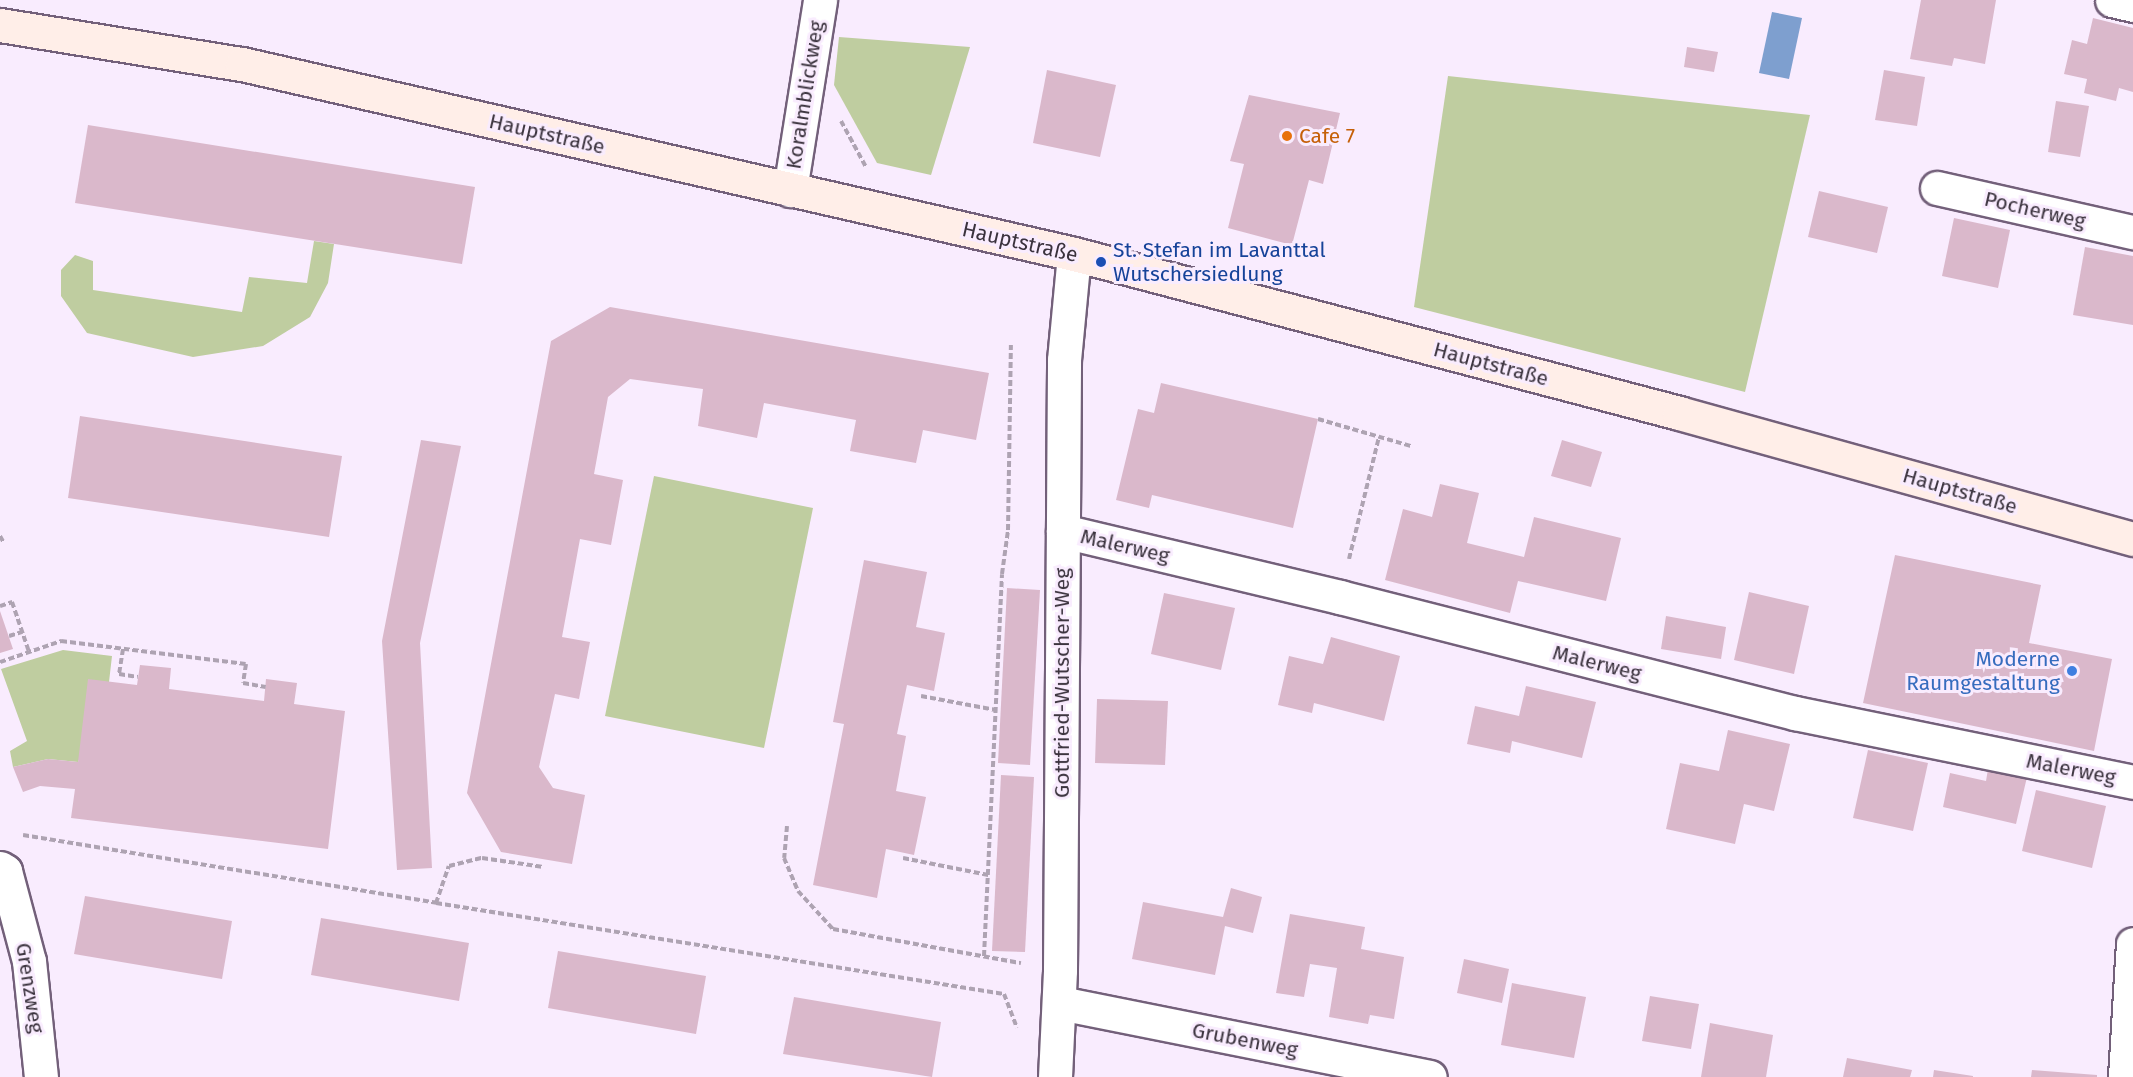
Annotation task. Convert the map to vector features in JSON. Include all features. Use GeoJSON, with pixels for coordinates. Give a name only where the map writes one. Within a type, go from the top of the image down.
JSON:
{"type":"FeatureCollection","features":[{"type":"Feature","properties":{"kind":"main road","name":"Hauptstraße"},"geometry":{"type":"LineString","coordinates":[[0,25],[242,64],[1074,254],[1668,410],[2133,539]]}},
{"type":"Feature","properties":{"kind":"street","name":"Koralmblickweg"},"geometry":{"type":"LineString","coordinates":[[790,190],[820,0]]}},
{"type":"Feature","properties":{"kind":"street"},"geometry":{"type":"LineString","coordinates":[[2112,0],[2133,5]]}},
{"type":"Feature","properties":{"kind":"street","name":"Pocherweg"},"geometry":{"type":"LineString","coordinates":[[1937,188],[2133,232]]}},
{"type":"Feature","properties":{"kind":"street","name":"Gottfried-Wutscher-Weg"},"geometry":{"type":"LineString","coordinates":[[1055,1077],[1060,1003],[1064,360],[1074,254]]}},
{"type":"Feature","properties":{"kind":"street","name":"Malerweg"},"geometry":{"type":"LineString","coordinates":[[1063,531],[1340,597],[1795,713],[2133,782]]}},
{"type":"Feature","properties":{"kind":"street","name":"Grenzweg"},"geometry":{"type":"LineString","coordinates":[[0,868],[5,872],[29,961],[41,1077]]}},
{"type":"Feature","properties":{"kind":"street"},"geometry":{"type":"LineString","coordinates":[[2125,1077],[2133,944]]}},
{"type":"Feature","properties":{"kind":"street","name":"Grubenweg"},"geometry":{"type":"LineString","coordinates":[[1060,1003],[1430,1077]]}},
{"type":"Feature","properties":{"kind":"path"},"geometry":{"type":"LineString","coordinates":[[984,956],[1002,574],[1008,530],[1011,345]]}},
{"type":"Feature","properties":{"kind":"path"},"geometry":{"type":"LineString","coordinates":[[1318,419],[1411,446]]}},
{"type":"Feature","properties":{"kind":"path"},"geometry":{"type":"LineString","coordinates":[[1340,597],[1379,437]]}},
{"type":"Feature","properties":{"kind":"path"},"geometry":{"type":"LineString","coordinates":[[0,536],[4,543]]}},
{"type":"Feature","properties":{"kind":"path"},"geometry":{"type":"LineString","coordinates":[[0,606],[12,602],[29,652]]}},
{"type":"Feature","properties":{"kind":"path"},"geometry":{"type":"LineString","coordinates":[[9,636],[22,632]]}},
{"type":"Feature","properties":{"kind":"path"},"geometry":{"type":"LineString","coordinates":[[0,662],[61,641],[246,664],[243,683],[266,687]]}},
{"type":"Feature","properties":{"kind":"path"},"geometry":{"type":"LineString","coordinates":[[123,649],[119,674],[138,677]]}},
{"type":"Feature","properties":{"kind":"path"},"geometry":{"type":"LineString","coordinates":[[921,696],[996,710]]}},
{"type":"Feature","properties":{"kind":"path"},"geometry":{"type":"LineString","coordinates":[[787,826],[784,858],[798,891],[833,929],[1060,970]]}},
{"type":"Feature","properties":{"kind":"path"},"geometry":{"type":"LineString","coordinates":[[13,833],[1004,994],[1018,1031]]}},
{"type":"Feature","properties":{"kind":"path"},"geometry":{"type":"LineString","coordinates":[[436,903],[449,866],[482,858],[543,867]]}},
{"type":"Feature","properties":{"kind":"path"},"geometry":{"type":"LineString","coordinates":[[903,858],[988,875]]}},
{"type":"Feature","properties":{"kind":"green space"},"geometry":{"type":"Polygon","coordinates":[[[839,37],[970,47],[931,175],[877,163],[834,85],[839,37]]]}},
{"type":"Feature","properties":{"kind":"green space"},"geometry":{"type":"Polygon","coordinates":[[[1448,76],[1810,115],[1745,392],[1414,307],[1448,76]]]}},
{"type":"Feature","properties":{"kind":"green space"},"geometry":{"type":"Polygon","coordinates":[[[314,241],[334,244],[328,283],[310,317],[263,346],[193,357],[87,333],[61,296],[61,270],[75,255],[93,261],[93,290],[242,312],[249,277],[307,283],[314,241]]]}},
{"type":"Feature","properties":{"kind":"green space"},"geometry":{"type":"Polygon","coordinates":[[[654,476],[813,508],[764,748],[605,716],[654,476]]]}},
{"type":"Feature","properties":{"kind":"green space"},"geometry":{"type":"Polygon","coordinates":[[[63,650],[112,656],[109,682],[78,762],[48,759],[13,767],[10,751],[27,741],[1,669],[63,650]]]}},
{"type":"Feature","properties":{"kind":"water"},"geometry":{"type":"Polygon","coordinates":[[[1772,12],[1802,18],[1789,79],[1759,73],[1772,12]]]}},
{"type":"Feature","properties":{"kind":"building"},"geometry":{"type":"Polygon","coordinates":[[[1921,0],[1996,0],[1985,64],[1954,58],[1952,66],[1910,59],[1921,0]]]}},
{"type":"Feature","properties":{"kind":"building"},"geometry":{"type":"Polygon","coordinates":[[[2093,18],[2133,28],[2133,92],[2119,88],[2116,101],[2084,93],[2087,79],[2064,74],[2072,40],[2087,44],[2093,18]]]}},
{"type":"Feature","properties":{"kind":"building"},"geometry":{"type":"Polygon","coordinates":[[[1687,47],[1718,52],[1714,72],[1684,67],[1687,47]]]}},
{"type":"Feature","properties":{"kind":"building"},"geometry":{"type":"Polygon","coordinates":[[[1047,70],[1116,85],[1100,157],[1033,143],[1047,70]]]}},
{"type":"Feature","properties":{"kind":"building"},"geometry":{"type":"Polygon","coordinates":[[[1884,70],[1925,77],[1917,126],[1875,120],[1884,70]]]}},
{"type":"Feature","properties":{"kind":"building"},"geometry":{"type":"Polygon","coordinates":[[[1249,95],[1340,113],[1323,184],[1309,180],[1292,245],[1228,228],[1244,164],[1230,161],[1249,95]]]}},
{"type":"Feature","properties":{"kind":"building"},"geometry":{"type":"Polygon","coordinates":[[[2056,101],[2089,106],[2080,157],[2048,152],[2056,101]]]}},
{"type":"Feature","properties":{"kind":"building"},"geometry":{"type":"Polygon","coordinates":[[[88,125],[475,187],[462,264],[75,203],[88,125]]]}},
{"type":"Feature","properties":{"kind":"building"},"geometry":{"type":"Polygon","coordinates":[[[1819,191],[1888,207],[1877,253],[1808,237],[1819,191]]]}},
{"type":"Feature","properties":{"kind":"building"},"geometry":{"type":"Polygon","coordinates":[[[1954,218],[2010,230],[1998,288],[1942,276],[1954,218]]]}},
{"type":"Feature","properties":{"kind":"building"},"geometry":{"type":"Polygon","coordinates":[[[2085,247],[2133,256],[2133,325],[2073,315],[2085,247]]]}},
{"type":"Feature","properties":{"kind":"building"},"geometry":{"type":"Polygon","coordinates":[[[610,307],[989,373],[976,440],[923,430],[916,463],[850,451],[856,420],[764,403],[757,438],[698,426],[703,389],[630,379],[608,397],[594,474],[623,480],[611,545],[580,539],[562,637],[590,642],[579,699],[555,694],[539,767],[553,788],[585,795],[572,864],[501,852],[467,793],[551,341],[610,307]]]}},
{"type":"Feature","properties":{"kind":"building"},"geometry":{"type":"Polygon","coordinates":[[[1161,383],[1318,419],[1293,528],[1152,495],[1149,508],[1116,500],[1138,409],[1154,413],[1161,383]]]}},
{"type":"Feature","properties":{"kind":"building"},"geometry":{"type":"Polygon","coordinates":[[[80,416],[342,456],[329,537],[68,498],[80,416]]]}},
{"type":"Feature","properties":{"kind":"building"},"geometry":{"type":"Polygon","coordinates":[[[421,440],[461,446],[420,643],[432,868],[397,870],[382,641],[421,440]]]}},
{"type":"Feature","properties":{"kind":"building"},"geometry":{"type":"Polygon","coordinates":[[[1562,440],[1602,452],[1591,487],[1551,476],[1562,440]]]}},
{"type":"Feature","properties":{"kind":"building"},"geometry":{"type":"Polygon","coordinates":[[[1440,484],[1479,493],[1467,543],[1524,557],[1534,517],[1621,538],[1606,601],[1518,581],[1510,613],[1385,580],[1403,509],[1432,517],[1440,484]]]}},
{"type":"Feature","properties":{"kind":"building"},"geometry":{"type":"Polygon","coordinates":[[[1895,555],[2041,585],[2029,643],[2112,659],[2094,751],[1863,703],[1895,555]]]}},
{"type":"Feature","properties":{"kind":"building"},"geometry":{"type":"Polygon","coordinates":[[[864,560],[927,572],[916,627],[945,633],[934,691],[907,685],[897,734],[906,736],[896,791],[926,797],[914,855],[886,849],[877,898],[813,885],[844,724],[833,722],[864,560]]]}},
{"type":"Feature","properties":{"kind":"building"},"geometry":{"type":"Polygon","coordinates":[[[1007,588],[1040,590],[1030,765],[998,763],[1007,588]]]}},
{"type":"Feature","properties":{"kind":"building"},"geometry":{"type":"Polygon","coordinates":[[[1749,592],[1809,606],[1794,674],[1734,660],[1749,592]]]}},
{"type":"Feature","properties":{"kind":"building"},"geometry":{"type":"Polygon","coordinates":[[[1164,593],[1235,608],[1221,670],[1151,654],[1164,593]]]}},
{"type":"Feature","properties":{"kind":"building"},"geometry":{"type":"Polygon","coordinates":[[[0,611],[13,649],[0,653],[0,611]]]}},
{"type":"Feature","properties":{"kind":"building"},"geometry":{"type":"Polygon","coordinates":[[[1666,616],[1726,627],[1721,659],[1661,649],[1666,616]]]}},
{"type":"Feature","properties":{"kind":"building"},"geometry":{"type":"Polygon","coordinates":[[[1331,637],[1400,656],[1384,721],[1314,703],[1312,713],[1278,705],[1289,656],[1323,664],[1331,637]]]}},
{"type":"Feature","properties":{"kind":"building"},"geometry":{"type":"Polygon","coordinates":[[[140,665],[171,668],[169,689],[264,701],[266,679],[297,683],[294,704],[345,711],[328,849],[71,818],[75,789],[40,786],[23,792],[13,767],[48,759],[78,762],[88,679],[137,685],[140,665]]]}},
{"type":"Feature","properties":{"kind":"building"},"geometry":{"type":"Polygon","coordinates":[[[1526,686],[1596,702],[1582,758],[1512,741],[1510,753],[1467,744],[1475,706],[1519,716],[1526,686]]]}},
{"type":"Feature","properties":{"kind":"building"},"geometry":{"type":"Polygon","coordinates":[[[1097,699],[1168,701],[1165,765],[1095,763],[1097,699]]]}},
{"type":"Feature","properties":{"kind":"building"},"geometry":{"type":"Polygon","coordinates":[[[1728,730],[1790,744],[1774,811],[1744,804],[1735,844],[1666,829],[1680,763],[1719,771],[1728,730]]]}},
{"type":"Feature","properties":{"kind":"building"},"geometry":{"type":"Polygon","coordinates":[[[1868,750],[1928,763],[1913,831],[1853,818],[1868,750]]]}},
{"type":"Feature","properties":{"kind":"building"},"geometry":{"type":"Polygon","coordinates":[[[1988,769],[2027,777],[2016,824],[1943,807],[1950,773],[1986,781],[1988,769]]]}},
{"type":"Feature","properties":{"kind":"building"},"geometry":{"type":"Polygon","coordinates":[[[1001,775],[1034,777],[1025,952],[992,951],[1001,775]]]}},
{"type":"Feature","properties":{"kind":"building"},"geometry":{"type":"Polygon","coordinates":[[[2036,790],[2106,806],[2092,868],[2022,851],[2036,790]]]}},
{"type":"Feature","properties":{"kind":"building"},"geometry":{"type":"Polygon","coordinates":[[[1231,888],[1262,897],[1253,933],[1225,926],[1215,975],[1132,959],[1143,902],[1223,917],[1231,888]]]}},
{"type":"Feature","properties":{"kind":"building"},"geometry":{"type":"Polygon","coordinates":[[[85,896],[232,921],[222,979],[74,954],[85,896]]]}},
{"type":"Feature","properties":{"kind":"building"},"geometry":{"type":"Polygon","coordinates":[[[1290,914],[1365,927],[1361,949],[1404,957],[1394,1019],[1370,1015],[1368,1024],[1329,1017],[1337,968],[1310,964],[1304,997],[1276,993],[1290,914]]]}},
{"type":"Feature","properties":{"kind":"building"},"geometry":{"type":"Polygon","coordinates":[[[321,918],[469,943],[459,1001],[311,975],[321,918]]]}},
{"type":"Feature","properties":{"kind":"building"},"geometry":{"type":"Polygon","coordinates":[[[558,951],[706,976],[696,1034],[548,1008],[558,951]]]}},
{"type":"Feature","properties":{"kind":"building"},"geometry":{"type":"Polygon","coordinates":[[[1464,959],[1509,969],[1502,1003],[1457,993],[1464,959]]]}},
{"type":"Feature","properties":{"kind":"building"},"geometry":{"type":"Polygon","coordinates":[[[1512,983],[1586,997],[1574,1058],[1501,1045],[1512,983]]]}},
{"type":"Feature","properties":{"kind":"building"},"geometry":{"type":"Polygon","coordinates":[[[1650,996],[1699,1004],[1691,1049],[1642,1041],[1650,996]]]}},
{"type":"Feature","properties":{"kind":"building"},"geometry":{"type":"Polygon","coordinates":[[[794,997],[941,1022],[932,1077],[783,1054],[794,997]]]}},
{"type":"Feature","properties":{"kind":"building"},"geometry":{"type":"Polygon","coordinates":[[[1710,1023],[1773,1035],[1766,1077],[1701,1077],[1710,1023]]]}},
{"type":"Feature","properties":{"kind":"building"},"geometry":{"type":"Polygon","coordinates":[[[1847,1058],[1912,1070],[1910,1077],[1843,1077],[1847,1058]]]}},
{"type":"Feature","properties":{"kind":"building"},"geometry":{"type":"Polygon","coordinates":[[[1934,1070],[1973,1076],[1973,1077],[1933,1077],[1934,1070]]]}},
{"type":"Feature","properties":{"kind":"building"},"geometry":{"type":"Polygon","coordinates":[[[2032,1070],[2097,1075],[2097,1077],[2031,1077],[2032,1070]]]}},
{"type":"Feature","properties":{"kind":"place","name":"Cafe 7"},"geometry":{"type":"Point","coordinates":[1287,136]}},
{"type":"Feature","properties":{"kind":"place","name":"St. Stefan im Lavanttal Wutschersiedlung"},"geometry":{"type":"Point","coordinates":[1101,262]}},
{"type":"Feature","properties":{"kind":"place","name":"Moderne Raumgestaltung"},"geometry":{"type":"Point","coordinates":[2072,671]}}]}
